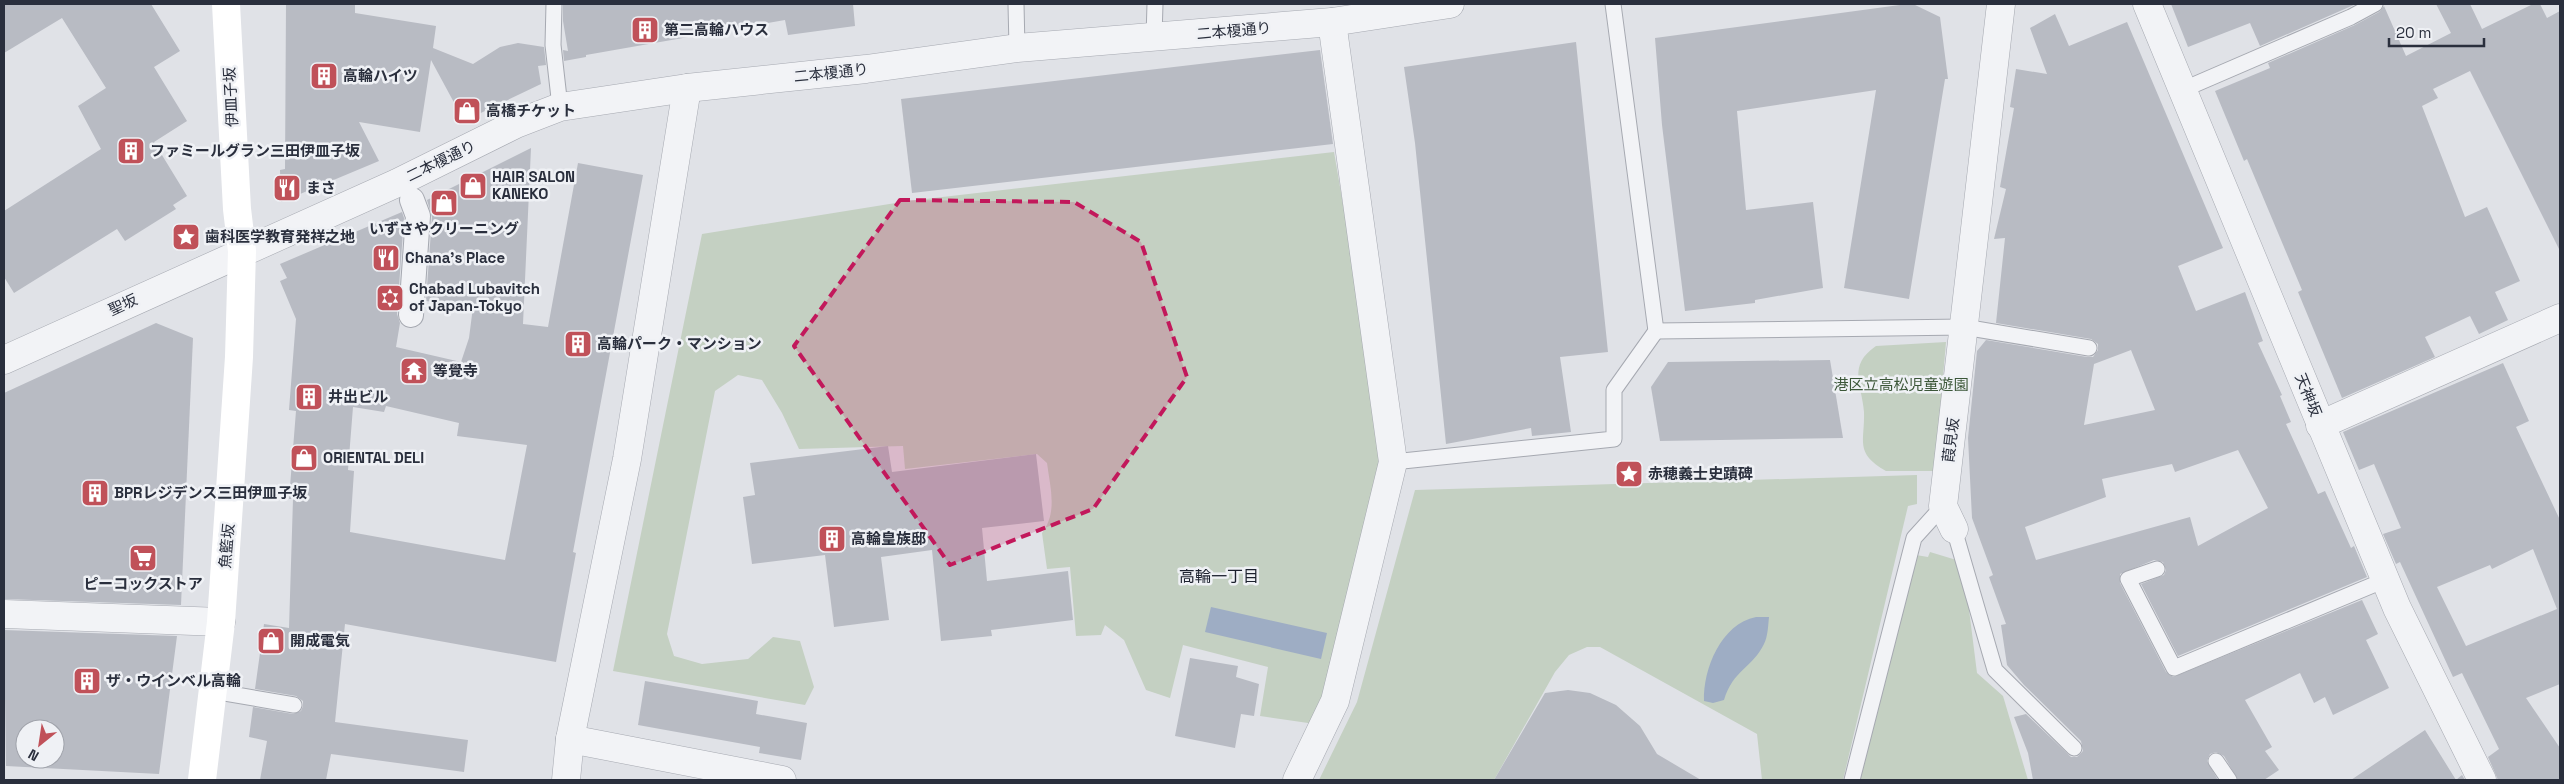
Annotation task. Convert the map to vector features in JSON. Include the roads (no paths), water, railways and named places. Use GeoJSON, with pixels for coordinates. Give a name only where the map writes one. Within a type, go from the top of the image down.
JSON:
{"type":"FeatureCollection","features":[{"type":"Feature","properties":{"kind":"main road","name":"伊皿子坂"},"geometry":{"type":"LineString","coordinates":[[226,4],[242,251]]}},
{"type":"Feature","properties":{"kind":"main road","name":"魚籃坂"},"geometry":{"type":"LineString","coordinates":[[202,780],[221,622],[233,471],[242,251]]}},
{"type":"Feature","properties":{"kind":"street","name":"二本榎通り"},"geometry":{"type":"LineString","coordinates":[[242,251],[397,183],[516,124],[560,107],[687,88],[866,69],[1017,48],[1332,22],[1450,4]]}},
{"type":"Feature","properties":{"kind":"street","name":"葭見坂"},"geometry":{"type":"LineString","coordinates":[[1948,517],[1964,326],[2001,4]]}},
{"type":"Feature","properties":{"kind":"street","name":"天神坂"},"geometry":{"type":"LineString","coordinates":[[2147,4],[2385,580],[2482,780]]}},
{"type":"Feature","properties":{"kind":"street"},"geometry":{"type":"LineString","coordinates":[[1297,780],[1334,701],[1393,462],[1332,22]]}},
{"type":"Feature","properties":{"kind":"street"},"geometry":{"type":"LineString","coordinates":[[566,780],[570,739],[627,459],[687,88]]}},
{"type":"Feature","properties":{"kind":"street"},"geometry":{"type":"LineString","coordinates":[[411,315],[418,216],[412,200]]}},
{"type":"Feature","properties":{"kind":"street","name":"聖坂"},"geometry":{"type":"LineString","coordinates":[[4,360],[242,251]]}},
{"type":"Feature","properties":{"kind":"street"},"geometry":{"type":"LineString","coordinates":[[2320,425],[2560,318]]}},
{"type":"Feature","properties":{"kind":"street"},"geometry":{"type":"LineString","coordinates":[[4,614],[221,622]]}},
{"type":"Feature","properties":{"kind":"street"},"geometry":{"type":"LineString","coordinates":[[570,739],[782,780]]}},
{"type":"Feature","properties":{"kind":"lane"},"geometry":{"type":"LineString","coordinates":[[554,4],[553,45],[560,107]]}},
{"type":"Feature","properties":{"kind":"lane"},"geometry":{"type":"LineString","coordinates":[[1016,4],[1017,48]]}},
{"type":"Feature","properties":{"kind":"lane"},"geometry":{"type":"LineString","coordinates":[[1154,37],[1155,4]]}},
{"type":"Feature","properties":{"kind":"lane"},"geometry":{"type":"LineString","coordinates":[[1393,462],[1614,439],[1614,390],[1656,331],[1614,4]]}},
{"type":"Feature","properties":{"kind":"lane"},"geometry":{"type":"LineString","coordinates":[[2182,90],[2376,4]]}},
{"type":"Feature","properties":{"kind":"lane"},"geometry":{"type":"LineString","coordinates":[[1656,331],[1964,326],[2089,348]]}},
{"type":"Feature","properties":{"kind":"lane"},"geometry":{"type":"LineString","coordinates":[[1852,780],[1914,538],[1948,517]]}},
{"type":"Feature","properties":{"kind":"lane","name":"葭見坂"},"geometry":{"type":"LineString","coordinates":[[1948,517],[1995,670],[2074,748]]}},
{"type":"Feature","properties":{"kind":"lane"},"geometry":{"type":"LineString","coordinates":[[2156,569],[2128,579],[2174,668],[2385,580]]}},
{"type":"Feature","properties":{"kind":"lane"},"geometry":{"type":"LineString","coordinates":[[213,691],[294,705]]}},
{"type":"Feature","properties":{"kind":"lane"},"geometry":{"type":"LineString","coordinates":[[2216,760],[2229,780]]}},
{"type":"Feature","properties":{"kind":"water"},"geometry":{"type":"Polygon","coordinates":[[[1211,607],[1327,633],[1321,659],[1205,632],[1211,607]]]}},
{"type":"Feature","properties":{"kind":"water"},"geometry":{"type":"Polygon","coordinates":[[[1756,617],[1769,617],[1768,631],[1764,644],[1732,682],[1724,700],[1713,703],[1704,701],[1707,675],[1716,650],[1733,629],[1744,621],[1756,617]]]}},
{"type":"Feature","properties":{"kind":"place","name":"第二高輪ハウス"},"geometry":{"type":"Point","coordinates":[645,30]}},
{"type":"Feature","properties":{"kind":"place","name":"高輪ハイツ"},"geometry":{"type":"Point","coordinates":[324,76]}},
{"type":"Feature","properties":{"kind":"place","name":"高橋チケット"},"geometry":{"type":"Point","coordinates":[467,111]}},
{"type":"Feature","properties":{"kind":"place","name":"ファミールグラン三田伊皿子坂"},"geometry":{"type":"Point","coordinates":[131,151]}},
{"type":"Feature","properties":{"kind":"place","name":"HAIR SALON KANEKO"},"geometry":{"type":"Point","coordinates":[473,186]}},
{"type":"Feature","properties":{"kind":"place","name":"まさ"},"geometry":{"type":"Point","coordinates":[287,188]}},
{"type":"Feature","properties":{"kind":"place","name":"いずさやクリーニング"},"geometry":{"type":"Point","coordinates":[444,203]}},
{"type":"Feature","properties":{"kind":"place","name":"歯科医学教育発祥之地"},"geometry":{"type":"Point","coordinates":[186,237]}},
{"type":"Feature","properties":{"kind":"place","name":"Chana's Place"},"geometry":{"type":"Point","coordinates":[386,258]}},
{"type":"Feature","properties":{"kind":"place","name":"Chabad Lubavitch of Japan-Tokyo"},"geometry":{"type":"Point","coordinates":[390,298]}},
{"type":"Feature","properties":{"kind":"place","name":"高輪パーク・マンション"},"geometry":{"type":"Point","coordinates":[578,344]}},
{"type":"Feature","properties":{"kind":"place","name":"等覺寺"},"geometry":{"type":"Point","coordinates":[414,371]}},
{"type":"Feature","properties":{"kind":"place","name":"井出ビル"},"geometry":{"type":"Point","coordinates":[309,397]}},
{"type":"Feature","properties":{"kind":"place","name":"ORIENTAL DELI"},"geometry":{"type":"Point","coordinates":[304,458]}},
{"type":"Feature","properties":{"kind":"place","name":"赤穂義士史蹟碑"},"geometry":{"type":"Point","coordinates":[1629,474]}},
{"type":"Feature","properties":{"kind":"place","name":"BPRレジデンス三田伊皿子坂"},"geometry":{"type":"Point","coordinates":[95,493]}},
{"type":"Feature","properties":{"kind":"place","name":"高輪皇族邸"},"geometry":{"type":"Point","coordinates":[832,539]}},
{"type":"Feature","properties":{"kind":"place","name":"ピーコックストア"},"geometry":{"type":"Point","coordinates":[143,558]}},
{"type":"Feature","properties":{"kind":"place","name":"開成電気"},"geometry":{"type":"Point","coordinates":[271,641]}},
{"type":"Feature","properties":{"kind":"place","name":"ザ・ウインベル高輪"},"geometry":{"type":"Point","coordinates":[87,681]}},
{"type":"Feature","properties":{"kind":"district","name":"高輪一丁目"},"geometry":{"type":"Point","coordinates":[1219,576]}},
{"type":"Feature","properties":{"kind":"park label","name":"港区立高松児童遊園"},"geometry":{"type":"Point","coordinates":[1901,385]}}]}
